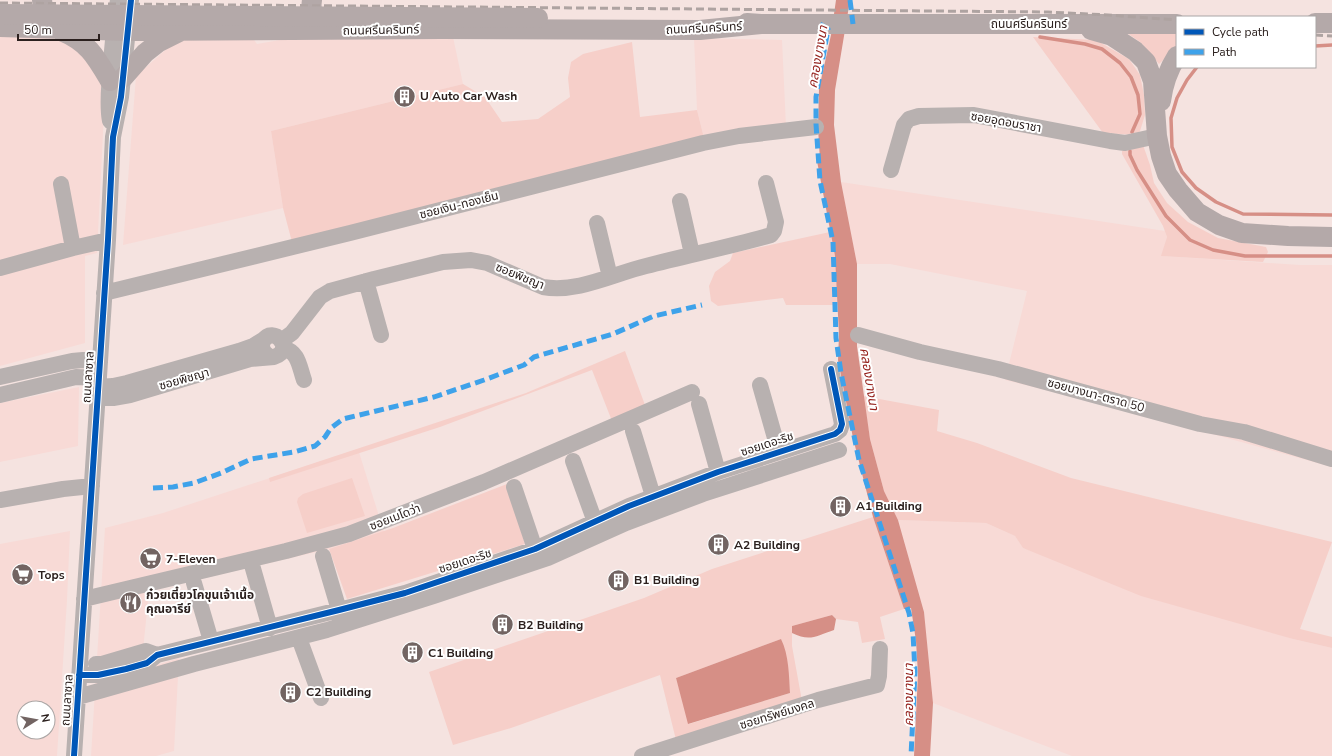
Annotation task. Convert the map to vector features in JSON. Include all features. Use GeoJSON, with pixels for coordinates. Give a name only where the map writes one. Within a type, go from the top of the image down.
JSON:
{"type":"FeatureCollection","features":[{"type":"Feature","properties":{"kind":"main road"},"geometry":{"type":"LineString","coordinates":[[24,27],[37,19],[41,12],[42,0]]}},
{"type":"Feature","properties":{"kind":"main road"},"geometry":{"type":"LineString","coordinates":[[312,0],[311,8],[316,20],[322,25],[335,30]]}},
{"type":"Feature","properties":{"kind":"main road","name":"ถนนศรีนครินทร์"},"geometry":{"type":"LineString","coordinates":[[0,14],[708,19],[761,24],[1176,24]]}},
{"type":"Feature","properties":{"kind":"main road"},"geometry":{"type":"LineString","coordinates":[[1316,23],[1332,23]]}},
{"type":"Feature","properties":{"kind":"main road","name":"ถนนศรีนครินทร์"},"geometry":{"type":"LineString","coordinates":[[0,27],[120,31],[700,30],[761,24]]}},
{"type":"Feature","properties":{"kind":"main road"},"geometry":{"type":"LineString","coordinates":[[1076,25],[1112,36],[1135,51],[1146,62],[1154,80],[1157,132],[1161,156],[1167,174],[1178,190],[1197,212],[1220,225],[1242,233],[1332,237]]}},
{"type":"Feature","properties":{"kind":"main road"},"geometry":{"type":"LineString","coordinates":[[56,28],[73,36],[92,52],[117,80],[144,53],[159,42],[183,30]]}},
{"type":"Feature","properties":{"kind":"main road"},"geometry":{"type":"LineString","coordinates":[[1157,132],[1163,86],[1171,64],[1176,57]]}},
{"type":"Feature","properties":{"kind":"street","name":"ถนนลาซาล"},"geometry":{"type":"LineString","coordinates":[[74,756],[108,240],[113,136],[108,113],[117,80],[120,31],[118,0]]}},
{"type":"Feature","properties":{"kind":"street","name":"ถนนลาซาล"},"geometry":{"type":"LineString","coordinates":[[120,31],[131,0]]}},
{"type":"Feature","properties":{"kind":"street","name":"ซอยอุดอนราชา"},"geometry":{"type":"LineString","coordinates":[[892,170],[904,125],[909,119],[919,116],[974,115],[1125,143],[1157,132]]}},
{"type":"Feature","properties":{"kind":"street","name":"ซอยเงิน-ทองเย็น"},"geometry":{"type":"LineString","coordinates":[[104,293],[334,237],[703,143],[739,136],[816,127]]}},
{"type":"Feature","properties":{"kind":"street","name":"ซอยพิชญา"},"geometry":{"type":"LineString","coordinates":[[99,381],[113,386],[253,346],[275,346],[292,334],[320,297],[330,291],[443,262],[471,260],[487,263],[543,287],[568,288],[644,266],[771,235],[776,222],[766,183]]}},
{"type":"Feature","properties":{"kind":"street"},"geometry":{"type":"LineString","coordinates":[[61,184],[73,248]]}},
{"type":"Feature","properties":{"kind":"street"},"geometry":{"type":"LineString","coordinates":[[680,201],[692,254]]}},
{"type":"Feature","properties":{"kind":"street"},"geometry":{"type":"LineString","coordinates":[[597,223],[610,277]]}},
{"type":"Feature","properties":{"kind":"street"},"geometry":{"type":"LineString","coordinates":[[0,268],[108,240]]}},
{"type":"Feature","properties":{"kind":"street"},"geometry":{"type":"LineString","coordinates":[[366,281],[381,334]]}},
{"type":"Feature","properties":{"kind":"street","name":"ซอยบางนา-ตราด 50"},"geometry":{"type":"LineString","coordinates":[[858,335],[920,352],[998,369],[1200,424],[1244,432],[1332,459]]}},
{"type":"Feature","properties":{"kind":"street"},"geometry":{"type":"LineString","coordinates":[[275,346],[291,350],[297,358],[304,380]]}},
{"type":"Feature","properties":{"kind":"street"},"geometry":{"type":"LineString","coordinates":[[0,377],[72,361],[83,360],[99,381]]}},
{"type":"Feature","properties":{"kind":"street","name":"ซอยเดอะริช"},"geometry":{"type":"LineString","coordinates":[[80,669],[98,675],[126,669],[148,663],[157,655],[270,628],[405,593],[535,549],[653,496],[718,472],[835,434],[840,430],[842,424],[831,368]]}},
{"type":"Feature","properties":{"kind":"street"},"geometry":{"type":"LineString","coordinates":[[0,396],[76,377],[99,381]]}},
{"type":"Feature","properties":{"kind":"street"},"geometry":{"type":"LineString","coordinates":[[760,385],[780,452]]}},
{"type":"Feature","properties":{"kind":"street","name":"ซอยเมโดว่า"},"geometry":{"type":"LineString","coordinates":[[84,599],[286,551],[349,534],[696,398],[718,472]]}},
{"type":"Feature","properties":{"kind":"street"},"geometry":{"type":"LineString","coordinates":[[633,431],[653,496]]}},
{"type":"Feature","properties":{"kind":"street"},"geometry":{"type":"LineString","coordinates":[[78,697],[194,664],[299,638],[403,606],[548,558],[633,520],[704,494],[839,450]]}},
{"type":"Feature","properties":{"kind":"street"},"geometry":{"type":"LineString","coordinates":[[573,461],[595,522]]}},
{"type":"Feature","properties":{"kind":"street"},"geometry":{"type":"LineString","coordinates":[[0,500],[63,489],[92,486]]}},
{"type":"Feature","properties":{"kind":"street"},"geometry":{"type":"LineString","coordinates":[[514,487],[535,549]]}},
{"type":"Feature","properties":{"kind":"street"},"geometry":{"type":"LineString","coordinates":[[323,556],[339,610]]}},
{"type":"Feature","properties":{"kind":"street"},"geometry":{"type":"LineString","coordinates":[[252,565],[270,628]]}},
{"type":"Feature","properties":{"kind":"street"},"geometry":{"type":"LineString","coordinates":[[194,583],[211,641]]}},
{"type":"Feature","properties":{"kind":"street"},"geometry":{"type":"LineString","coordinates":[[299,638],[321,698]]}},
{"type":"Feature","properties":{"kind":"street","name":"ซอยทรัพย์มงคล"},"geometry":{"type":"LineString","coordinates":[[642,756],[818,700],[877,686],[880,676],[880,649]]}},
{"type":"Feature","properties":{"kind":"shaded area"},"geometry":{"type":"Polygon","coordinates":[[[836,0],[850,0],[835,90],[834,125],[841,182],[857,264],[857,346],[870,439],[884,491],[898,520],[924,612],[933,703],[930,756],[914,756],[918,674],[916,641],[911,608],[904,609],[873,517],[853,438],[838,360],[839,335],[835,256],[817,161],[820,160],[818,128],[819,89],[831,35],[836,0]]]}},
{"type":"Feature","properties":{"kind":"shaded area"},"geometry":{"type":"Polygon","coordinates":[[[1176,31],[1176,48],[1159,64],[1140,42],[1127,33],[1176,31]]]}},
{"type":"Feature","properties":{"kind":"shaded area"},"geometry":{"type":"Polygon","coordinates":[[[0,33],[54,33],[85,54],[105,93],[97,253],[85,256],[85,343],[0,366],[0,33]]]}},
{"type":"Feature","properties":{"kind":"shaded area"},"geometry":{"type":"Polygon","coordinates":[[[249,33],[257,44],[320,33],[453,37],[463,84],[271,131],[283,208],[123,245],[136,76],[171,45],[187,34],[249,33]]]}},
{"type":"Feature","properties":{"kind":"shaded area"},"geometry":{"type":"Polygon","coordinates":[[[1033,37],[1096,40],[1129,59],[1140,75],[1144,95],[1145,115],[1140,131],[1137,135],[1103,133],[1033,37]]]}},
{"type":"Feature","properties":{"kind":"shaded area"},"geometry":{"type":"Polygon","coordinates":[[[694,38],[782,40],[786,127],[704,138],[697,110],[694,38]]]}},
{"type":"Feature","properties":{"kind":"shaded area"},"geometry":{"type":"Polygon","coordinates":[[[632,42],[640,117],[697,110],[704,138],[292,242],[283,208],[271,131],[463,84],[485,97],[502,122],[538,119],[570,97],[568,78],[571,62],[583,54],[632,42]]]}},
{"type":"Feature","properties":{"kind":"shaded area"},"geometry":{"type":"Polygon","coordinates":[[[1143,145],[1154,183],[1167,203],[1188,222],[1218,238],[1266,247],[1268,252],[1263,262],[1161,256],[1167,237],[1163,226],[1122,154],[1122,151],[1143,145]]]}},
{"type":"Feature","properties":{"kind":"shaded area"},"geometry":{"type":"Polygon","coordinates":[[[841,182],[1165,231],[1167,237],[1162,256],[1300,265],[1332,265],[1332,467],[1111,406],[1005,380],[1027,291],[890,264],[857,264],[841,182]]]}},
{"type":"Feature","properties":{"kind":"shaded area"},"geometry":{"type":"Polygon","coordinates":[[[830,232],[835,256],[838,305],[786,305],[783,298],[718,306],[711,301],[709,286],[715,272],[730,261],[733,253],[830,232]]]}},
{"type":"Feature","properties":{"kind":"shaded area"},"geometry":{"type":"Polygon","coordinates":[[[625,351],[645,405],[612,421],[592,370],[440,427],[270,482],[269,478],[526,393],[625,351]]]}},
{"type":"Feature","properties":{"kind":"shaded area"},"geometry":{"type":"Polygon","coordinates":[[[79,387],[78,446],[0,462],[0,403],[79,387]]]}},
{"type":"Feature","properties":{"kind":"shaded area"},"geometry":{"type":"Polygon","coordinates":[[[863,396],[939,410],[937,431],[977,443],[1071,478],[1332,542],[1300,629],[1332,637],[1332,648],[1293,639],[1141,596],[1023,548],[1015,536],[986,523],[898,520],[884,491],[870,439],[863,396]]]}},
{"type":"Feature","properties":{"kind":"shaded area"},"geometry":{"type":"Polygon","coordinates":[[[358,449],[384,532],[329,549],[149,591],[141,670],[179,658],[174,751],[156,756],[91,756],[105,528],[163,513],[358,449]]]}},
{"type":"Feature","properties":{"kind":"shaded area"},"geometry":{"type":"Polygon","coordinates":[[[352,478],[365,516],[307,533],[297,502],[298,498],[303,494],[352,478]]]}},
{"type":"Feature","properties":{"kind":"shaded area"},"geometry":{"type":"Polygon","coordinates":[[[507,484],[525,544],[347,599],[329,549],[393,528],[507,484]]]}},
{"type":"Feature","properties":{"kind":"shaded area"},"geometry":{"type":"Polygon","coordinates":[[[873,517],[904,609],[880,617],[885,639],[862,643],[858,622],[836,619],[832,615],[792,626],[792,646],[802,701],[676,740],[660,675],[511,728],[453,745],[429,672],[644,598],[712,569],[873,517]],[[781,639],[676,678],[689,724],[790,693],[781,639]]]}},
{"type":"Feature","properties":{"kind":"shaded area"},"geometry":{"type":"Polygon","coordinates":[[[898,520],[986,523],[1015,536],[1023,548],[1293,639],[1332,648],[1332,756],[1072,756],[933,703],[924,612],[898,520]]]}},
{"type":"Feature","properties":{"kind":"shaded area"},"geometry":{"type":"Polygon","coordinates":[[[70,531],[57,756],[0,756],[0,544],[70,531]]]}},
{"type":"Feature","properties":{"kind":"shaded area"},"geometry":{"type":"Polygon","coordinates":[[[832,615],[836,619],[834,630],[808,638],[792,633],[792,626],[832,615]]]}},
{"type":"Feature","properties":{"kind":"shaded area"},"geometry":{"type":"Polygon","coordinates":[[[781,639],[787,659],[790,693],[688,724],[676,678],[781,639]]]}},
{"type":"Feature","properties":{"kind":"waterway"},"geometry":{"type":"LineString","coordinates":[[1040,37],[1085,44],[1102,49],[1120,63],[1131,77],[1138,95],[1140,114],[1132,132]]}},
{"type":"Feature","properties":{"kind":"waterway"},"geometry":{"type":"LineString","coordinates":[[1316,46],[1332,45]]}},
{"type":"Feature","properties":{"kind":"waterway"},"geometry":{"type":"LineString","coordinates":[[1196,68],[1187,80],[1177,98],[1171,118],[1172,147],[1182,172],[1196,188],[1216,202],[1243,214],[1332,215]]}},
{"type":"Feature","properties":{"kind":"waterway"},"geometry":{"type":"LineString","coordinates":[[1130,151],[1130,155],[1137,170],[1166,216],[1190,240],[1213,250],[1245,256],[1332,256]]}},
{"type":"Feature","properties":{"kind":"railway"},"geometry":{"type":"LineString","coordinates":[[0,3],[1048,12],[1176,20]]}},
{"type":"Feature","properties":{"kind":"railway"},"geometry":{"type":"LineString","coordinates":[[1316,35],[1332,36]]}},
{"type":"Feature","properties":{"kind":"marked path"},"geometry":{"type":"LineString","coordinates":[[850,0],[853,24]]}},
{"type":"Feature","properties":{"kind":"marked path"},"geometry":{"type":"LineString","coordinates":[[820,24],[828,29],[816,97],[816,124],[820,181],[833,242],[836,338],[841,373],[859,460],[909,613],[913,633],[915,672],[911,756]]}},
{"type":"Feature","properties":{"kind":"marked path"},"geometry":{"type":"LineString","coordinates":[[153,488],[173,487],[194,483],[221,473],[251,459],[294,452],[315,446],[325,437],[331,428],[343,419],[434,397],[524,365],[534,357],[613,334],[654,316],[702,305]]}},
{"type":"Feature","properties":{"kind":"cycle path"},"geometry":{"type":"LineString","coordinates":[[74,756],[108,240],[113,137],[121,97],[131,0]]}},
{"type":"Feature","properties":{"kind":"cycle path"},"geometry":{"type":"LineString","coordinates":[[79,675],[98,675],[126,669],[147,663],[157,655],[405,593],[535,549],[629,506],[718,472],[835,434],[840,430],[842,424],[831,369]]}},
{"type":"Feature","properties":{"kind":"place","name":"U Auto Car Wash"},"geometry":{"type":"Point","coordinates":[405,96]}},
{"type":"Feature","properties":{"kind":"place","name":"A1 Building"},"geometry":{"type":"Point","coordinates":[841,506]}},
{"type":"Feature","properties":{"kind":"place","name":"A2 Building"},"geometry":{"type":"Point","coordinates":[718,545]}},
{"type":"Feature","properties":{"kind":"place","name":"7-Eleven"},"geometry":{"type":"Point","coordinates":[150,559]}},
{"type":"Feature","properties":{"kind":"place","name":"Tops"},"geometry":{"type":"Point","coordinates":[23,575]}},
{"type":"Feature","properties":{"kind":"place","name":"B1 Building"},"geometry":{"type":"Point","coordinates":[619,580]}},
{"type":"Feature","properties":{"kind":"place","name":"ก๋วยเตี๋ยวโคขุนเจ้าเนื้อ คุณอารีย์"},"geometry":{"type":"Point","coordinates":[131,602]}},
{"type":"Feature","properties":{"kind":"place","name":"B2 Building"},"geometry":{"type":"Point","coordinates":[502,625]}},
{"type":"Feature","properties":{"kind":"place","name":"C1 Building"},"geometry":{"type":"Point","coordinates":[412,653]}},
{"type":"Feature","properties":{"kind":"place","name":"C2 Building"},"geometry":{"type":"Point","coordinates":[291,692]}},
{"type":"Feature","properties":{"kind":"water label","name":"คลองบางนา"},"geometry":{"type":"Point","coordinates":[818,57]}},
{"type":"Feature","properties":{"kind":"water label","name":"คลองบางนา"},"geometry":{"type":"Point","coordinates":[869,379]}},
{"type":"Feature","properties":{"kind":"water label","name":"คลองบางนา"},"geometry":{"type":"Point","coordinates":[909,695]}}]}
